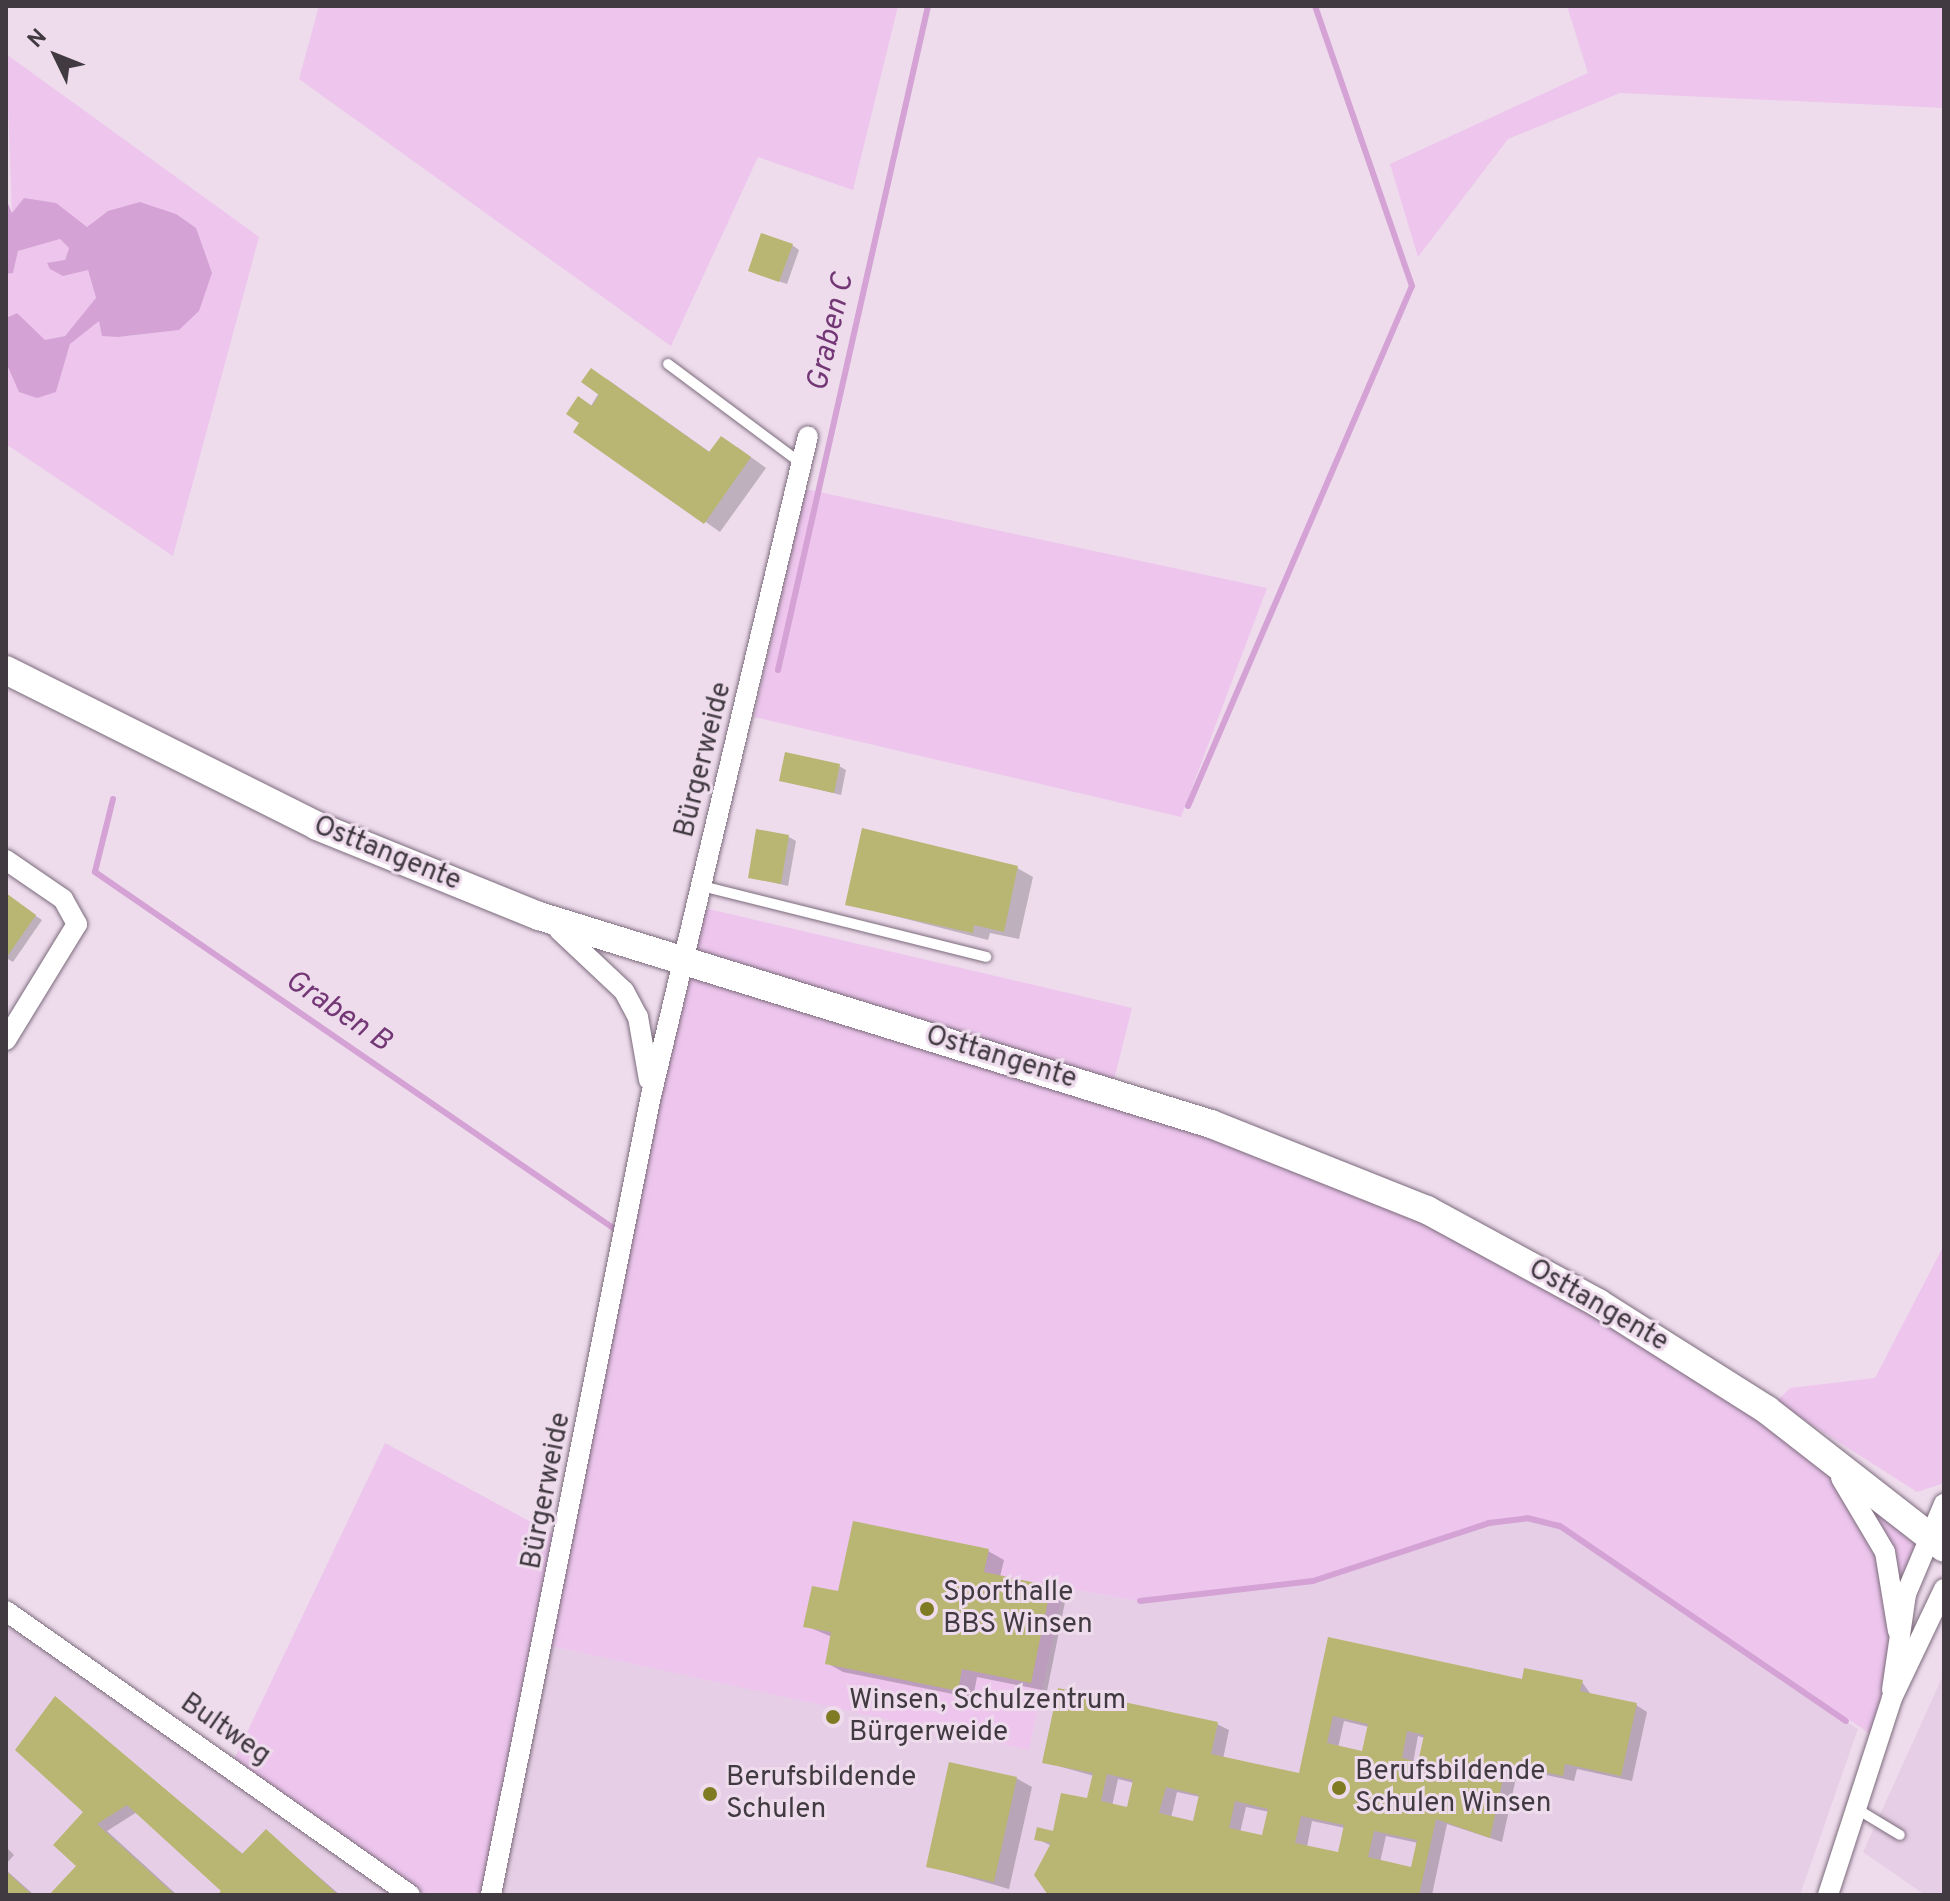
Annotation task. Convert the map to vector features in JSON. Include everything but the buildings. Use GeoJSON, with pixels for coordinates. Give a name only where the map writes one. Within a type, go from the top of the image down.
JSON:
{"type":"FeatureCollection","features":[{"type":"Feature","properties":{"kind":"main road","name":"Osttangente"},"geometry":{"type":"LineString","coordinates":[[6,670],[289,813],[539,916],[1211,1124],[1427,1210],[1598,1303],[1814,1444],[1937,1542]]}},
{"type":"Feature","properties":{"kind":"street","name":"Bürgerweide"},"geometry":{"type":"LineString","coordinates":[[491,1895],[651,1096],[808,436]]}},
{"type":"Feature","properties":{"kind":"street"},"geometry":{"type":"LineString","coordinates":[[6,860],[63,899],[77,924],[6,1040]]}},
{"type":"Feature","properties":{"kind":"street","name":"Bürgerweide"},"geometry":{"type":"LineString","coordinates":[[539,916],[580,943],[624,991],[638,1017],[651,1096]]}},
{"type":"Feature","properties":{"kind":"street"},"geometry":{"type":"LineString","coordinates":[[1814,1444],[1865,1509],[1885,1552],[1898,1631],[1892,1698]]}},
{"type":"Feature","properties":{"kind":"street"},"geometry":{"type":"LineString","coordinates":[[1898,1631],[1937,1542],[1944,1504]]}},
{"type":"Feature","properties":{"kind":"street"},"geometry":{"type":"LineString","coordinates":[[1828,1895],[1892,1698],[1944,1589]]}},
{"type":"Feature","properties":{"kind":"street","name":"Bultweg"},"geometry":{"type":"LineString","coordinates":[[6,1611],[410,1895]]}},
{"type":"Feature","properties":{"kind":"lane"},"geometry":{"type":"LineString","coordinates":[[668,364],[802,464]]}},
{"type":"Feature","properties":{"kind":"lane"},"geometry":{"type":"LineString","coordinates":[[702,886],[986,957]]}},
{"type":"Feature","properties":{"kind":"lane"},"geometry":{"type":"LineString","coordinates":[[1857,1809],[1900,1835]]}},
{"type":"Feature","properties":{"kind":"shaded area"},"geometry":{"type":"Polygon","coordinates":[[[319,6],[898,6],[853,190],[758,157],[671,346],[299,79],[319,6]]]}},
{"type":"Feature","properties":{"kind":"shaded area"},"geometry":{"type":"Polygon","coordinates":[[[1567,6],[1944,6],[1944,108],[1620,93],[1508,139],[1418,257],[1390,164],[1588,73],[1567,6]]]}},
{"type":"Feature","properties":{"kind":"shaded area"},"geometry":{"type":"Polygon","coordinates":[[[6,54],[259,237],[173,556],[6,444],[6,338],[8,367],[56,392],[70,344],[86,328],[100,320],[118,337],[179,330],[199,311],[108,211],[87,227],[12,214],[6,54]]]}},
{"type":"Feature","properties":{"kind":"shaded area"},"geometry":{"type":"Polygon","coordinates":[[[24,198],[56,203],[87,227],[108,211],[140,202],[176,214],[196,228],[212,273],[199,311],[179,330],[118,337],[102,336],[99,321],[70,344],[56,392],[37,398],[19,392],[8,367],[6,318],[17,313],[45,340],[65,336],[96,298],[88,270],[63,276],[50,269],[47,263],[65,260],[69,248],[60,239],[18,251],[13,273],[6,274],[6,199],[12,213],[24,198]]]}},
{"type":"Feature","properties":{"kind":"shaded area"},"geometry":{"type":"Polygon","coordinates":[[[60,239],[69,248],[65,260],[88,270],[96,299],[65,336],[44,341],[17,313],[6,318],[6,274],[13,273],[18,251],[60,239]]]}},
{"type":"Feature","properties":{"kind":"shaded area"},"geometry":{"type":"Polygon","coordinates":[[[805,489],[1267,588],[1181,817],[754,717],[805,489]]]}},
{"type":"Feature","properties":{"kind":"shaded area"},"geometry":{"type":"Polygon","coordinates":[[[696,906],[1132,1008],[1111,1092],[1211,1124],[1598,1303],[1931,1537],[1878,1739],[1560,1527],[1527,1518],[1488,1523],[1313,1581],[1140,1601],[1064,1588],[1029,1750],[546,1645],[491,1895],[411,1895],[230,1768],[385,1443],[566,1541],[696,906]]]}},
{"type":"Feature","properties":{"kind":"shaded area"},"geometry":{"type":"Polygon","coordinates":[[[1944,1245],[1944,1483],[1917,1492],[1776,1402],[1790,1388],[1875,1378],[1944,1245]]]}},
{"type":"Feature","properties":{"kind":"shaded area"},"geometry":{"type":"Polygon","coordinates":[[[1527,1518],[1560,1526],[1858,1729],[1800,1895],[491,1895],[546,1645],[1029,1749],[1064,1588],[1140,1601],[1313,1581],[1489,1523],[1527,1518]]]}},
{"type":"Feature","properties":{"kind":"shaded area"},"geometry":{"type":"Polygon","coordinates":[[[6,1611],[410,1895],[6,1895],[6,1611]]]}},
{"type":"Feature","properties":{"kind":"shaded area"},"geometry":{"type":"Polygon","coordinates":[[[1944,1673],[1944,1895],[1925,1895],[1863,1852],[1944,1673]]]}},
{"type":"Feature","properties":{"kind":"waterway","name":"Graben C"},"geometry":{"type":"LineString","coordinates":[[778,670],[928,6]]}},
{"type":"Feature","properties":{"kind":"waterway"},"geometry":{"type":"LineString","coordinates":[[1188,806],[1412,286],[1315,6]]}},
{"type":"Feature","properties":{"kind":"waterway","name":"Graben B"},"geometry":{"type":"LineString","coordinates":[[113,799],[95,872],[616,1230]]}},
{"type":"Feature","properties":{"kind":"waterway"},"geometry":{"type":"LineString","coordinates":[[1140,1601],[1313,1581],[1489,1523],[1527,1518],[1560,1526],[1846,1721]]}},
{"type":"Feature","properties":{"kind":"place","name":"Sporthalle BBS Winsen"},"geometry":{"type":"Point","coordinates":[927,1609]}},
{"type":"Feature","properties":{"kind":"place","name":"Winsen, Schulzentrum Bürgerweide"},"geometry":{"type":"Point","coordinates":[833,1717]}},
{"type":"Feature","properties":{"kind":"place","name":"Berufsbildende Schulen Winsen"},"geometry":{"type":"Point","coordinates":[1339,1788]}},
{"type":"Feature","properties":{"kind":"place","name":"Berufsbildende Schulen"},"geometry":{"type":"Point","coordinates":[710,1794]}}]}
